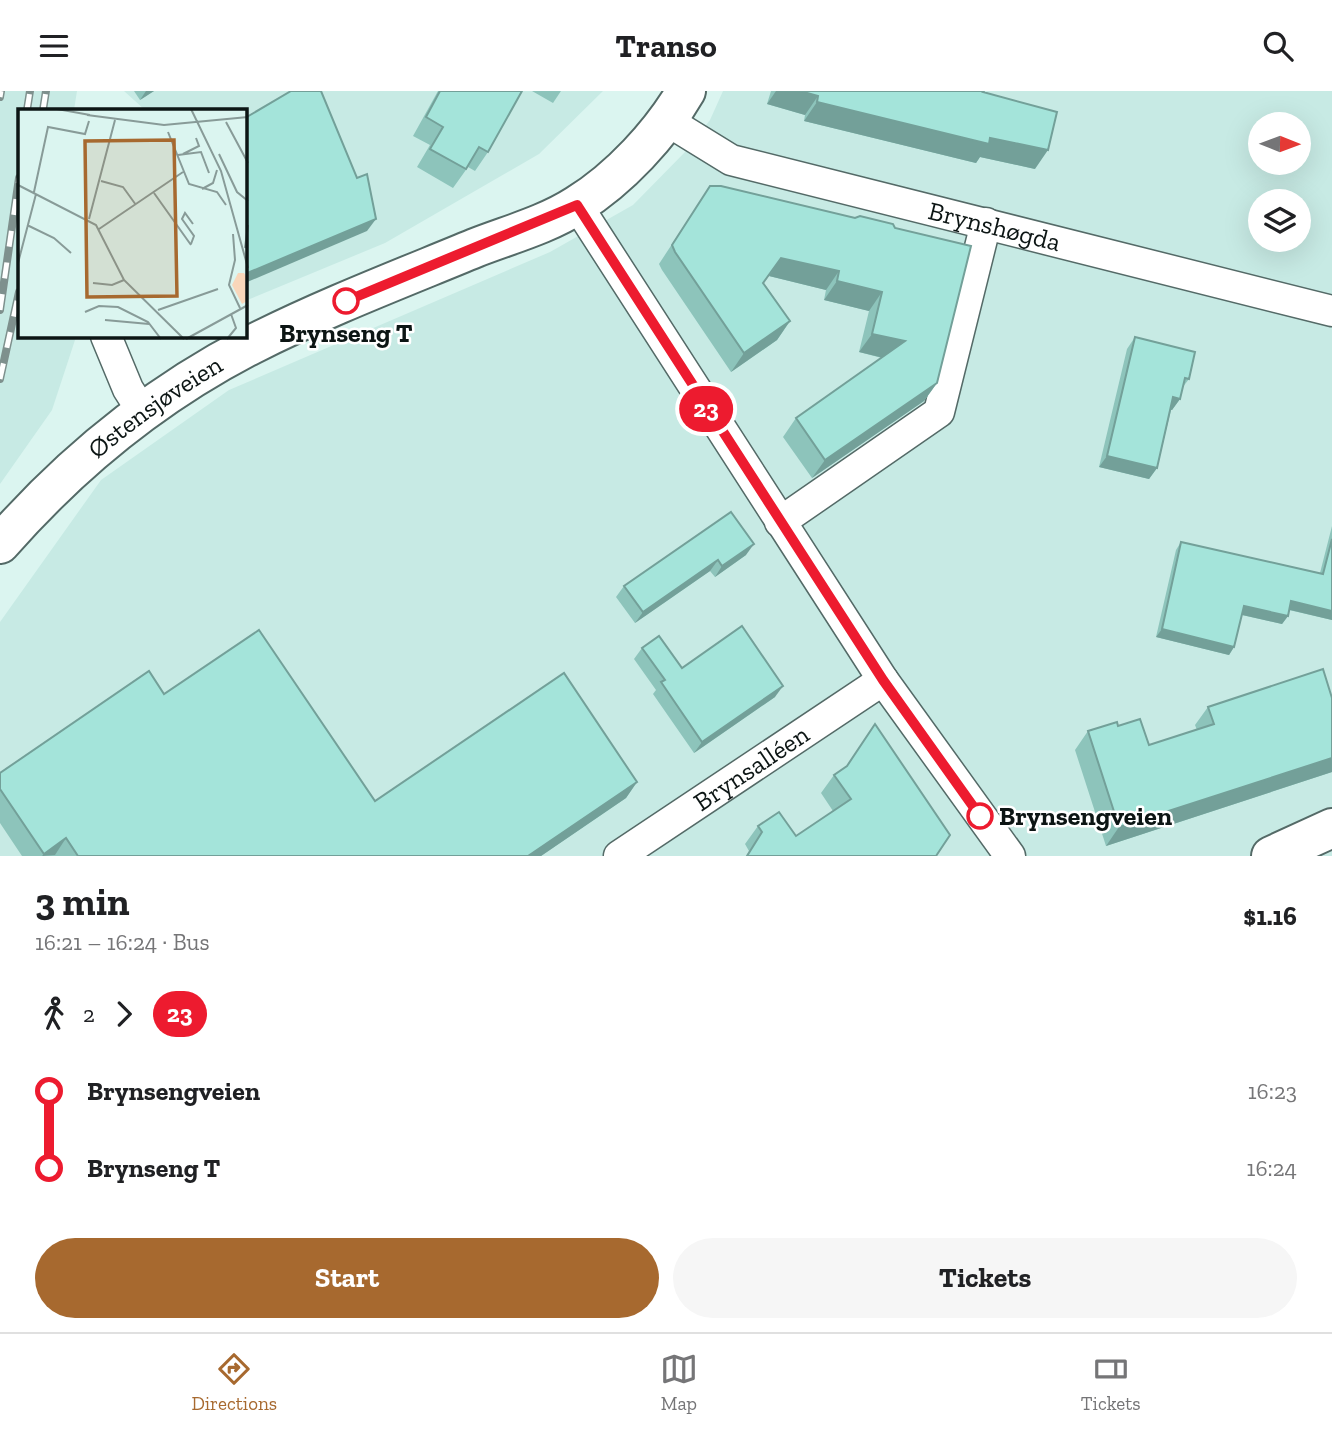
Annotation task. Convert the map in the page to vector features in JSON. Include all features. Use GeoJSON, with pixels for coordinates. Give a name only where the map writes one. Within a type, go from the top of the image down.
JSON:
{"type":"FeatureCollection","features":[{"type":"Feature","properties":{"kind":"main road","name":"Østensjøveien"},"geometry":{"type":"LineString","coordinates":[[0,544],[62,477],[142,411],[235,353],[319,313],[577,205],[618,173],[676,106]]}},
{"type":"Feature","properties":{"kind":"main road"},"geometry":{"type":"LineString","coordinates":[[1282,852],[1332,828]]}},
{"type":"Feature","properties":{"kind":"main road"},"geometry":{"type":"LineString","coordinates":[[1282,852],[1332,846]]}},
{"type":"Feature","properties":{"kind":"street","name":"Brynshøgda"},"geometry":{"type":"LineString","coordinates":[[676,106],[730,160],[1332,311]]}},
{"type":"Feature","properties":{"kind":"street"},"geometry":{"type":"LineString","coordinates":[[577,205],[883,680],[1002,850]]}},
{"type":"Feature","properties":{"kind":"street"},"geometry":{"type":"LineString","coordinates":[[780,522],[939,412],[986,223]]}},
{"type":"Feature","properties":{"kind":"street"},"geometry":{"type":"LineString","coordinates":[[107,338],[128,389],[142,411]]}},
{"type":"Feature","properties":{"kind":"street","name":"Brynsalléen"},"geometry":{"type":"LineString","coordinates":[[619,856],[883,680]]}},
{"type":"Feature","properties":{"kind":"shaded area"},"geometry":{"type":"Polygon","coordinates":[[[0,91],[77,91],[74,109],[18,109],[18,338],[75,340],[52,410],[0,484],[0,91]]]}},
{"type":"Feature","properties":{"kind":"shaded area"},"geometry":{"type":"Polygon","coordinates":[[[124,91],[603,91],[539,154],[385,243],[247,300],[247,109],[144,109],[124,91]]]}},
{"type":"Feature","properties":{"kind":"shaded area"},"geometry":{"type":"Polygon","coordinates":[[[723,91],[1332,91],[1332,856],[0,856],[0,622],[101,480],[229,390],[550,252],[633,205],[687,150],[710,120],[723,91]]]}},
{"type":"Feature","properties":{"kind":"building"},"geometry":{"type":"Polygon","coordinates":[[[291,91],[321,91],[357,178],[367,174],[376,219],[247,273],[247,117],[291,91]]]}},
{"type":"Feature","properties":{"kind":"building"},"geometry":{"type":"Polygon","coordinates":[[[440,91],[522,91],[488,152],[479,147],[466,169],[430,149],[443,127],[426,117],[440,91]]]}},
{"type":"Feature","properties":{"kind":"building"},"geometry":{"type":"Polygon","coordinates":[[[800,91],[984,91],[1057,112],[1048,150],[990,138],[989,144],[817,102],[818,96],[800,91]]]}},
{"type":"Feature","properties":{"kind":"building"},"geometry":{"type":"Polygon","coordinates":[[[710,186],[721,186],[855,218],[860,216],[893,224],[895,228],[971,246],[937,383],[825,460],[796,418],[905,341],[872,334],[882,292],[837,281],[839,271],[781,258],[763,283],[790,321],[744,353],[672,245],[710,186]]]}},
{"type":"Feature","properties":{"kind":"building"},"geometry":{"type":"Polygon","coordinates":[[[1135,337],[1195,352],[1189,379],[1185,378],[1180,399],[1173,397],[1157,468],[1107,456],[1135,337]]]}},
{"type":"Feature","properties":{"kind":"building"},"geometry":{"type":"Polygon","coordinates":[[[731,512],[754,544],[722,566],[718,560],[643,612],[624,586],[731,512]]]}},
{"type":"Feature","properties":{"kind":"building"},"geometry":{"type":"Polygon","coordinates":[[[1332,539],[1332,611],[1291,601],[1288,616],[1244,606],[1234,647],[1162,629],[1181,542],[1323,574],[1332,539]]]}},
{"type":"Feature","properties":{"kind":"building"},"geometry":{"type":"Polygon","coordinates":[[[742,626],[783,686],[702,742],[661,682],[665,680],[642,648],[659,636],[682,668],[742,626]]]}},
{"type":"Feature","properties":{"kind":"building"},"geometry":{"type":"Polygon","coordinates":[[[259,630],[375,801],[564,673],[637,782],[528,856],[78,856],[66,838],[44,854],[0,789],[0,773],[149,671],[164,694],[259,630]]]}},
{"type":"Feature","properties":{"kind":"building"},"geometry":{"type":"Polygon","coordinates":[[[1323,669],[1332,698],[1332,758],[1119,827],[1088,731],[1117,722],[1118,726],[1140,719],[1149,745],[1214,724],[1208,707],[1323,669]]]}},
{"type":"Feature","properties":{"kind":"building"},"geometry":{"type":"Polygon","coordinates":[[[875,724],[950,835],[936,856],[747,856],[762,832],[758,826],[779,812],[796,836],[851,799],[834,775],[847,766],[875,724]]]}},
{"type":"Feature","properties":{"kind":"railway"},"geometry":{"type":"LineString","coordinates":[[0,97],[1,91]]}},
{"type":"Feature","properties":{"kind":"railway"},"geometry":{"type":"LineString","coordinates":[[27,109],[30,91]]}},
{"type":"Feature","properties":{"kind":"railway"},"geometry":{"type":"LineString","coordinates":[[43,109],[46,91]]}},
{"type":"Feature","properties":{"kind":"railway"},"geometry":{"type":"LineString","coordinates":[[0,310],[18,185]]}},
{"type":"Feature","properties":{"kind":"railway"},"geometry":{"type":"LineString","coordinates":[[0,379],[18,297]]}},
{"type":"Feature","properties":{"kind":"bus line","name":"23"},"geometry":{"type":"LineString","coordinates":[[346,301],[545,221],[577,205],[883,680],[980,816]]}},
{"type":"Feature","properties":{"kind":"place","name":"Brynseng T"},"geometry":{"type":"Point","coordinates":[346,301]}},
{"type":"Feature","properties":{"kind":"place","name":"Brynsengveien"},"geometry":{"type":"Point","coordinates":[980,816]}}]}
